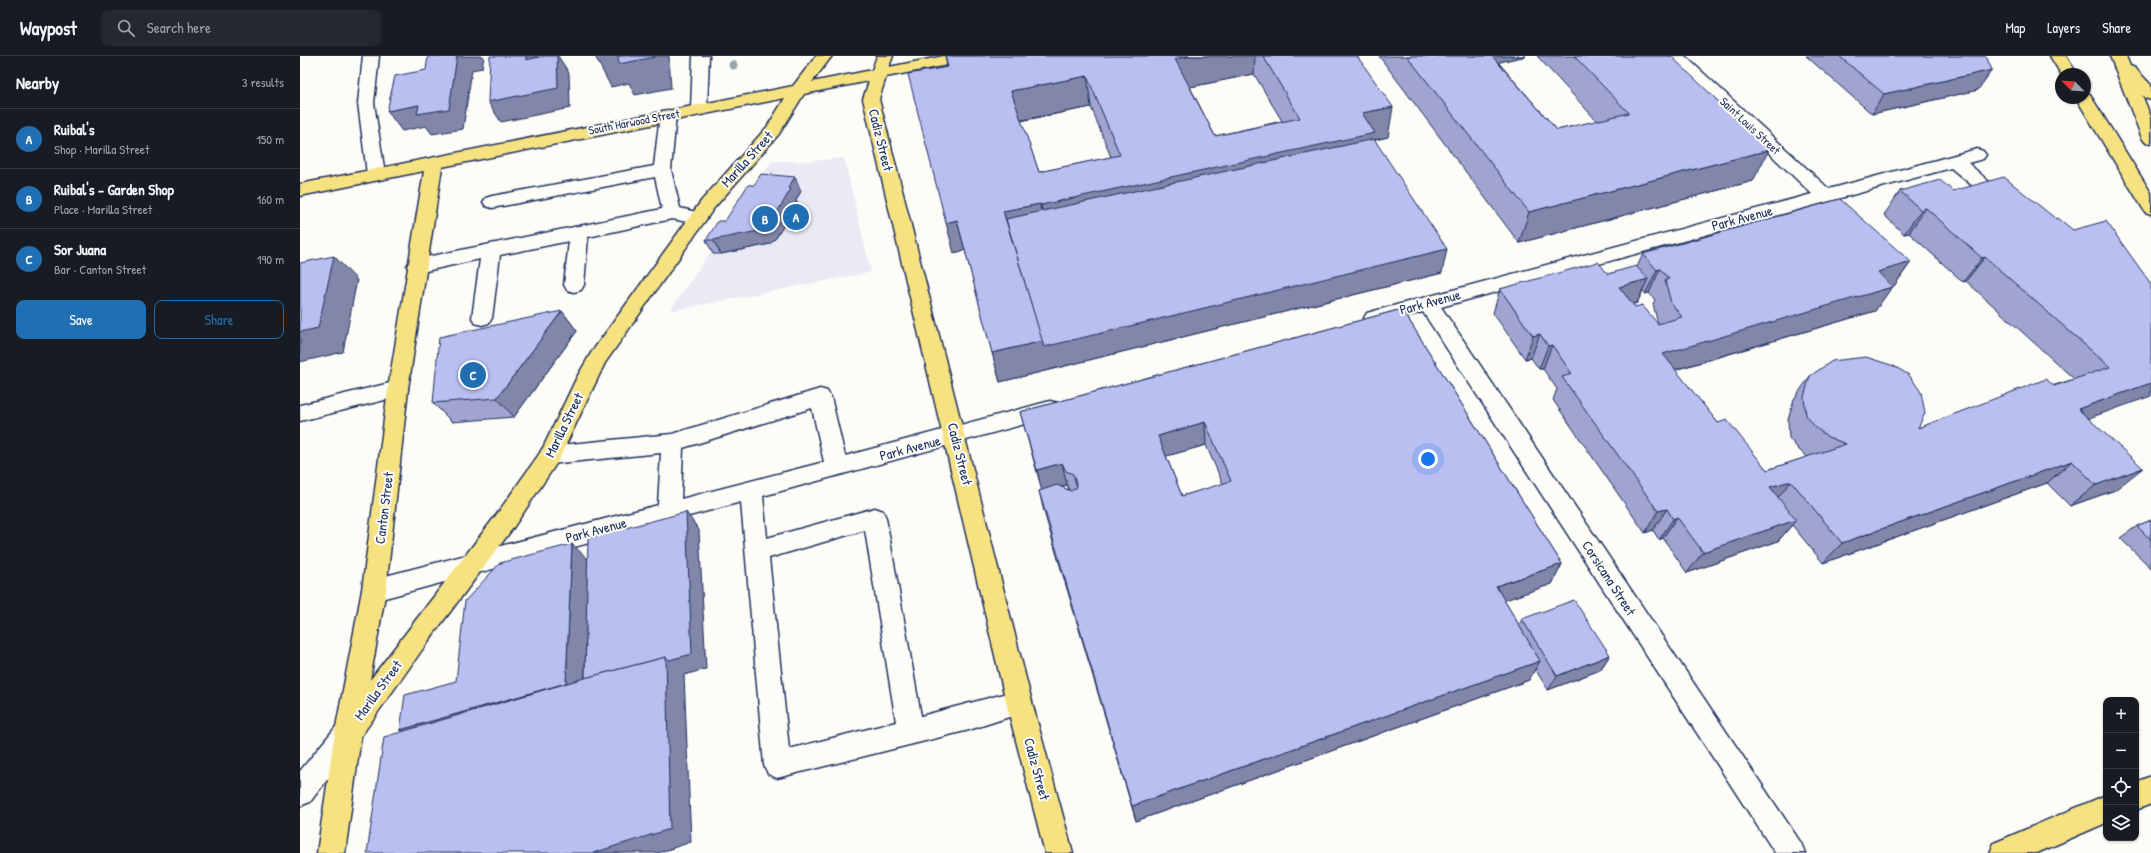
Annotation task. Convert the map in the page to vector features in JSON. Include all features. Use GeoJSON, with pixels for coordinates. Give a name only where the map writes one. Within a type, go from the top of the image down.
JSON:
{"type":"FeatureCollection","features":[{"type":"Feature","properties":{"kind":"main road","name":"Marilla Street"},"geometry":{"type":"LineString","coordinates":[[348,732],[473,563],[550,455],[586,377],[698,218],[719,190],[773,130],[824,56]]}},
{"type":"Feature","properties":{"kind":"main road","name":"South Harwood Street"},"geometry":{"type":"LineString","coordinates":[[300,190],[800,89],[882,65],[968,56]]}},
{"type":"Feature","properties":{"kind":"main road"},"geometry":{"type":"LineString","coordinates":[[2058,56],[2065,68]]}},
{"type":"Feature","properties":{"kind":"main road"},"geometry":{"type":"LineString","coordinates":[[2119,56],[2131,74],[2151,95]]}},
{"type":"Feature","properties":{"kind":"main road"},"geometry":{"type":"LineString","coordinates":[[2119,56],[2151,138]]}},
{"type":"Feature","properties":{"kind":"main road","name":"Cadiz Street"},"geometry":{"type":"LineString","coordinates":[[882,65],[871,100],[955,435],[1019,702],[1059,853]]}},
{"type":"Feature","properties":{"kind":"main road"},"geometry":{"type":"LineString","coordinates":[[2088,104],[2151,208]]}},
{"type":"Feature","properties":{"kind":"main road","name":"Canton Street"},"geometry":{"type":"LineString","coordinates":[[331,853],[348,732],[374,590],[398,389],[416,266],[434,162]]}},
{"type":"Feature","properties":{"kind":"main road"},"geometry":{"type":"LineString","coordinates":[[2139,795],[2151,790]]}},
{"type":"Feature","properties":{"kind":"main road"},"geometry":{"type":"LineString","coordinates":[[2004,853],[2103,810]]}},
{"type":"Feature","properties":{"kind":"street"},"geometry":{"type":"LineString","coordinates":[[371,56],[366,103],[376,174]]}},
{"type":"Feature","properties":{"kind":"street"},"geometry":{"type":"LineString","coordinates":[[699,109],[701,56]]}},
{"type":"Feature","properties":{"kind":"street","name":"Saint Louis Street"},"geometry":{"type":"LineString","coordinates":[[1676,56],[1824,195]]}},
{"type":"Feature","properties":{"kind":"street"},"geometry":{"type":"LineString","coordinates":[[668,115],[662,170],[672,213]]}},
{"type":"Feature","properties":{"kind":"street","name":"Park Avenue"},"geometry":{"type":"LineString","coordinates":[[1354,323],[1824,195],[1977,155]]}},
{"type":"Feature","properties":{"kind":"street"},"geometry":{"type":"LineString","coordinates":[[1954,161],[2007,205]]}},
{"type":"Feature","properties":{"kind":"street"},"geometry":{"type":"LineString","coordinates":[[492,202],[662,170]]}},
{"type":"Feature","properties":{"kind":"street"},"geometry":{"type":"LineString","coordinates":[[416,266],[672,213],[698,218]]}},
{"type":"Feature","properties":{"kind":"street"},"geometry":{"type":"LineString","coordinates":[[574,285],[579,233]]}},
{"type":"Feature","properties":{"kind":"street"},"geometry":{"type":"LineString","coordinates":[[482,318],[491,250]]}},
{"type":"Feature","properties":{"kind":"street","name":"Corsicana Street"},"geometry":{"type":"LineString","coordinates":[[1428,302],[1791,853]]}},
{"type":"Feature","properties":{"kind":"street"},"geometry":{"type":"LineString","coordinates":[[300,414],[398,389]]}},
{"type":"Feature","properties":{"kind":"street"},"geometry":{"type":"LineString","coordinates":[[550,455],[672,443],[820,398],[836,467]]}},
{"type":"Feature","properties":{"kind":"street","name":"Park Avenue"},"geometry":{"type":"LineString","coordinates":[[374,590],[1066,404]]}},
{"type":"Feature","properties":{"kind":"street"},"geometry":{"type":"LineString","coordinates":[[669,511],[672,443]]}},
{"type":"Feature","properties":{"kind":"street"},"geometry":{"type":"LineString","coordinates":[[752,489],[777,765],[969,717],[1019,702]]}},
{"type":"Feature","properties":{"kind":"street"},"geometry":{"type":"LineString","coordinates":[[758,551],[875,518],[911,732]]}},
{"type":"Feature","properties":{"kind":"street","name":"Marilla Street"},"geometry":{"type":"LineString","coordinates":[[300,792],[348,732]]}},
{"type":"Feature","properties":{"kind":"shaded area"},"geometry":{"type":"Polygon","coordinates":[[[844,158],[871,272],[670,311],[772,161],[810,161],[844,158]]]}},
{"type":"Feature","properties":{"kind":"building"},"geometry":{"type":"Polygon","coordinates":[[[428,56],[457,56],[449,109],[417,114],[419,105],[387,111],[395,76],[426,70],[428,56]]]}},
{"type":"Feature","properties":{"kind":"building"},"geometry":{"type":"Polygon","coordinates":[[[490,56],[526,56],[526,60],[544,56],[557,56],[558,88],[488,102],[490,56]]]}},
{"type":"Feature","properties":{"kind":"building"},"geometry":{"type":"Polygon","coordinates":[[[618,56],[655,56],[655,57],[619,64],[618,56]]]}},
{"type":"Feature","properties":{"kind":"building"},"geometry":{"type":"Polygon","coordinates":[[[945,56],[1191,56],[1175,59],[1215,136],[1300,118],[1263,56],[1357,56],[1393,107],[1362,113],[1375,133],[1041,205],[1003,211],[1043,341],[992,353],[957,220],[946,223],[908,74],[948,67],[945,56]],[[1087,76],[1011,91],[1039,172],[1120,155],[1087,76]]]}},
{"type":"Feature","properties":{"kind":"building"},"geometry":{"type":"Polygon","coordinates":[[[1407,56],[1492,56],[1557,130],[1629,113],[1574,56],[1671,56],[1769,150],[1529,212],[1407,56]]]}},
{"type":"Feature","properties":{"kind":"building"},"geometry":{"type":"Polygon","coordinates":[[[1839,56],[1986,56],[1992,70],[1884,94],[1839,56]]]}},
{"type":"Feature","properties":{"kind":"building"},"geometry":{"type":"Polygon","coordinates":[[[1374,139],[1447,249],[1044,347],[1006,219],[1374,139]]]}},
{"type":"Feature","properties":{"kind":"building"},"geometry":{"type":"Polygon","coordinates":[[[761,174],[795,177],[788,188],[791,189],[770,224],[763,230],[713,240],[706,240],[718,221],[725,221],[748,185],[754,185],[761,174]]]}},
{"type":"Feature","properties":{"kind":"building"},"geometry":{"type":"Polygon","coordinates":[[[2004,177],[2056,219],[2058,218],[2073,230],[2106,221],[2151,284],[2151,383],[2078,409],[2143,468],[2096,485],[2072,461],[1842,543],[1791,481],[1770,487],[1796,520],[1703,552],[1677,517],[1673,519],[1667,509],[1658,511],[1562,377],[1572,374],[1552,345],[1548,346],[1540,334],[1533,336],[1500,289],[1598,262],[1608,274],[1636,266],[1648,279],[1619,287],[1635,307],[1642,305],[1658,324],[1682,317],[1671,303],[1665,280],[1669,279],[1660,269],[1657,270],[1643,254],[1840,199],[1911,262],[1878,272],[1892,287],[1663,354],[1718,423],[1727,420],[1767,470],[1846,444],[1828,437],[1815,427],[1806,415],[1804,397],[1810,376],[1832,361],[1866,357],[1894,366],[1909,375],[1921,392],[1925,413],[1918,428],[2046,379],[2054,386],[2110,367],[1985,257],[1982,258],[1926,208],[1921,210],[1900,191],[1940,180],[1953,191],[2004,177]]]}},
{"type":"Feature","properties":{"kind":"building"},"geometry":{"type":"Polygon","coordinates":[[[334,256],[318,328],[300,332],[300,263],[334,256]]]}},
{"type":"Feature","properties":{"kind":"building"},"geometry":{"type":"Polygon","coordinates":[[[1402,309],[1562,564],[1496,586],[1540,661],[1132,806],[1039,491],[1057,485],[1071,491],[1077,487],[1073,474],[1066,471],[1062,463],[1037,470],[1020,412],[1402,309]],[[1205,422],[1158,436],[1182,496],[1231,481],[1205,422]]]}},
{"type":"Feature","properties":{"kind":"building"},"geometry":{"type":"Polygon","coordinates":[[[562,311],[497,398],[433,403],[439,337],[562,311]]]}},
{"type":"Feature","properties":{"kind":"building"},"geometry":{"type":"Polygon","coordinates":[[[686,512],[692,654],[669,660],[666,657],[585,678],[588,538],[686,512]]]}},
{"type":"Feature","properties":{"kind":"building"},"geometry":{"type":"Polygon","coordinates":[[[2151,520],[2151,540],[2137,526],[2151,520]]]}},
{"type":"Feature","properties":{"kind":"building"},"geometry":{"type":"Polygon","coordinates":[[[572,544],[566,683],[400,730],[405,695],[456,681],[465,601],[500,563],[572,544]]]}},
{"type":"Feature","properties":{"kind":"building"},"geometry":{"type":"Polygon","coordinates":[[[1574,600],[1610,655],[1557,676],[1522,619],[1574,600]]]}},
{"type":"Feature","properties":{"kind":"building"},"geometry":{"type":"Polygon","coordinates":[[[666,657],[670,829],[593,853],[367,853],[384,737],[581,679],[666,657]]]}},
{"type":"Feature","properties":{"kind":"place","name":"Ruibal's"},"geometry":{"type":"Point","coordinates":[796,217]}},
{"type":"Feature","properties":{"kind":"place","name":"Ruibal's - Garden Shop"},"geometry":{"type":"Point","coordinates":[765,219]}},
{"type":"Feature","properties":{"kind":"place","name":"Sor Juana"},"geometry":{"type":"Point","coordinates":[473,375]}}]}
